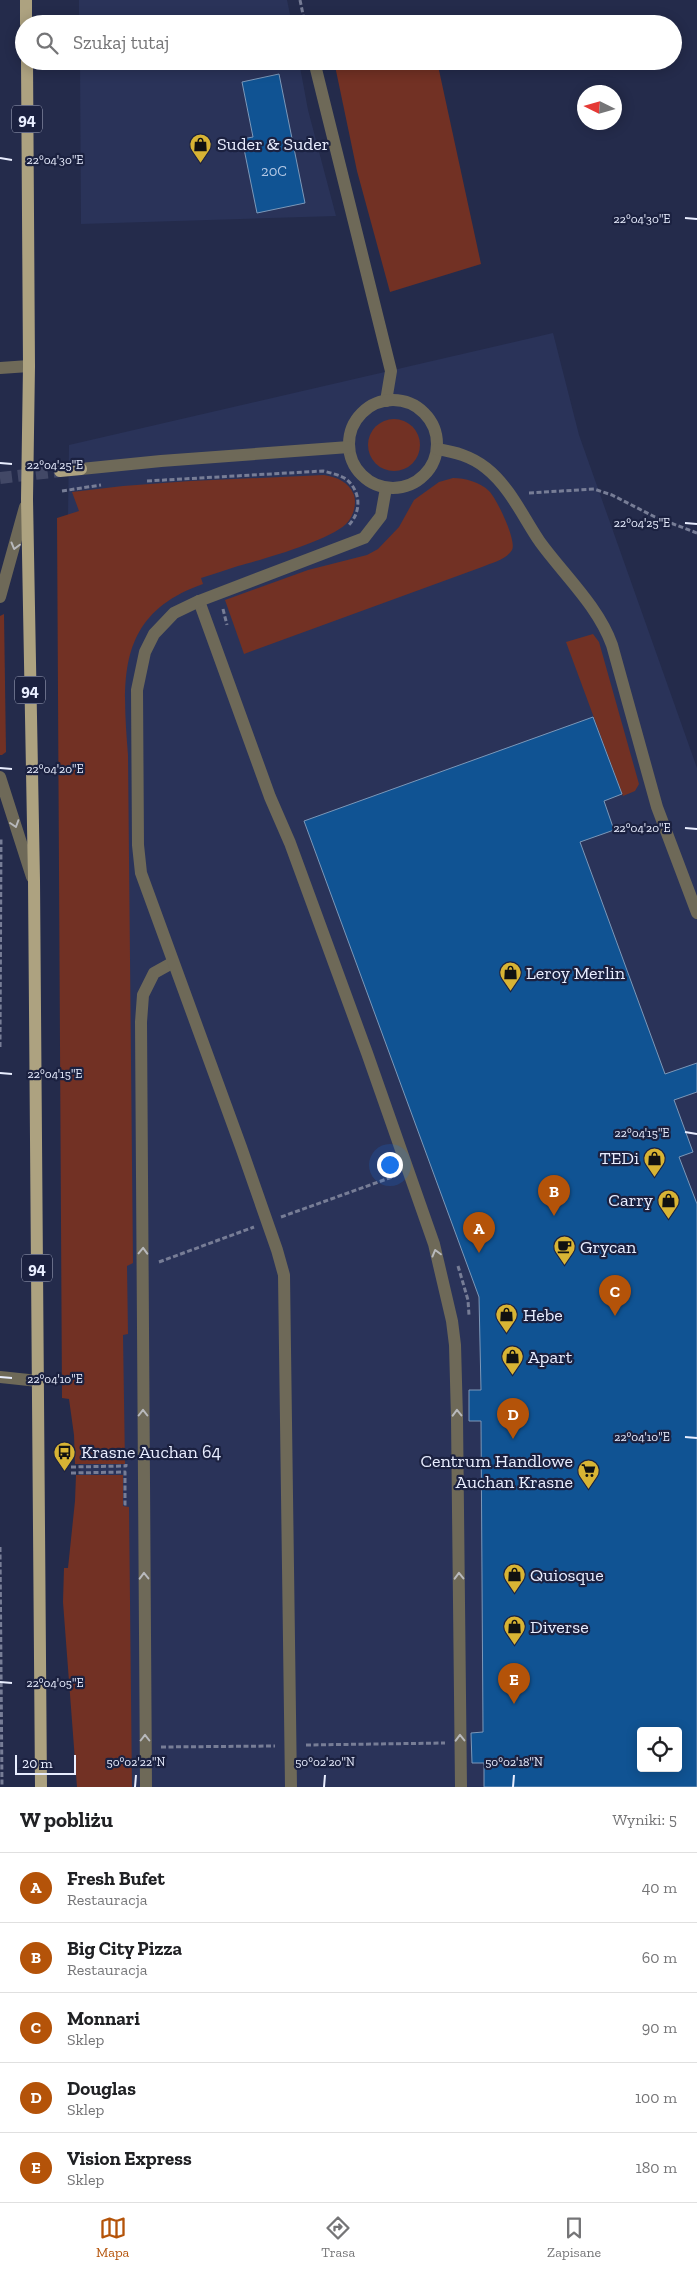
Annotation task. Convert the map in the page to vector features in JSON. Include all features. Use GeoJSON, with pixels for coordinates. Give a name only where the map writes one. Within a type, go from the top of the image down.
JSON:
{"type":"FeatureCollection","features":[{"type":"Feature","properties":{"kind":"main road"},"geometry":{"type":"LineString","coordinates":[[26,0],[26,15]]}},
{"type":"Feature","properties":{"kind":"main road","name":"94"},"geometry":{"type":"LineString","coordinates":[[27,70],[30,366],[27,499],[34,880],[41,1787]]}},
{"type":"Feature","properties":{"kind":"main road"},"geometry":{"type":"LineString","coordinates":[[60,471],[81,469]]}},
{"type":"Feature","properties":{"kind":"street"},"geometry":{"type":"LineString","coordinates":[[316,70],[392,371],[386,401]]}},
{"type":"Feature","properties":{"kind":"street"},"geometry":{"type":"LineString","coordinates":[[0,368],[30,366]]}},
{"type":"Feature","properties":{"kind":"street"},"geometry":{"type":"LineString","coordinates":[[398,400],[409,403],[427,416],[437,437],[437,449],[432,466],[420,479],[404,487],[386,488],[368,480],[361,474],[351,457],[349,448],[350,435],[355,422],[363,412],[374,405],[386,401],[398,400]]}},
{"type":"Feature","properties":{"kind":"street"},"geometry":{"type":"LineString","coordinates":[[81,469],[160,460],[349,448]]}},
{"type":"Feature","properties":{"kind":"street"},"geometry":{"type":"LineString","coordinates":[[437,449],[458,453],[475,460],[498,480],[608,634],[658,807],[697,914]]}},
{"type":"Feature","properties":{"kind":"street"},"geometry":{"type":"LineString","coordinates":[[291,1787],[284,1275],[278,1250],[172,963],[141,873],[138,845],[137,690],[145,652],[154,634],[174,613],[199,601],[364,538],[380,516],[386,488]]}},
{"type":"Feature","properties":{"kind":"street"},"geometry":{"type":"LineString","coordinates":[[0,597],[27,499]]}},
{"type":"Feature","properties":{"kind":"street"},"geometry":{"type":"LineString","coordinates":[[199,601],[270,797],[290,843],[367,1053],[434,1244],[452,1321],[456,1345],[461,1787]]}},
{"type":"Feature","properties":{"kind":"street"},"geometry":{"type":"LineString","coordinates":[[0,777],[34,880]]}},
{"type":"Feature","properties":{"kind":"street"},"geometry":{"type":"LineString","coordinates":[[146,1787],[141,1022],[143,995],[154,973],[172,963]]}},
{"type":"Feature","properties":{"kind":"street"},"geometry":{"type":"LineString","coordinates":[[0,1377],[38,1381]]}},
{"type":"Feature","properties":{"kind":"path"},"geometry":{"type":"LineString","coordinates":[[300,0],[303,15]]}},
{"type":"Feature","properties":{"kind":"path"},"geometry":{"type":"LineString","coordinates":[[509,494],[594,490],[612,495],[655,517],[697,533]]}},
{"type":"Feature","properties":{"kind":"path"},"geometry":{"type":"LineString","coordinates":[[0,833],[0,1047]]}},
{"type":"Feature","properties":{"kind":"path"},"geometry":{"type":"LineString","coordinates":[[71,1467],[126,1466],[126,1456]]}},
{"type":"Feature","properties":{"kind":"path"},"geometry":{"type":"LineString","coordinates":[[71,1473],[125,1472],[125,1504]]}},
{"type":"Feature","properties":{"kind":"path"},"geometry":{"type":"LineString","coordinates":[[0,1547],[2,1787]]}},
{"type":"Feature","properties":{"kind":"shaded area"},"geometry":{"type":"Polygon","coordinates":[[[79,0],[287,0],[290,15],[79,15],[79,0]]]}},
{"type":"Feature","properties":{"kind":"shaded area","name":"Suder & Suder"},"geometry":{"type":"Polygon","coordinates":[[[80,70],[301,70],[308,110],[336,216],[81,224],[80,70]]]}},
{"type":"Feature","properties":{"kind":"shaded area"},"geometry":{"type":"Polygon","coordinates":[[[336,70],[439,70],[481,264],[390,292],[357,171],[336,70]]]}},
{"type":"Feature","properties":{"kind":"shaded area"},"geometry":{"type":"Polygon","coordinates":[[[553,333],[579,435],[697,768],[697,1787],[86,1787],[66,663],[69,445],[553,333]]]}},
{"type":"Feature","properties":{"kind":"shaded area"},"geometry":{"type":"Polygon","coordinates":[[[394,419],[404,421],[412,427],[418,435],[420,445],[418,455],[412,463],[404,469],[394,471],[384,469],[376,463],[370,455],[368,445],[370,435],[376,427],[384,421],[394,419]]]}},
{"type":"Feature","properties":{"kind":"shaded area"},"geometry":{"type":"Polygon","coordinates":[[[324,475],[342,481],[352,490],[355,503],[354,511],[346,524],[311,543],[201,578],[203,584],[175,597],[154,612],[140,631],[131,652],[126,675],[125,700],[128,755],[133,1263],[127,1266],[128,1334],[123,1335],[125,1464],[75,1464],[74,1435],[69,1399],[62,1398],[57,518],[79,511],[72,492],[190,481],[324,475]]]}},
{"type":"Feature","properties":{"kind":"shaded area"},"geometry":{"type":"Polygon","coordinates":[[[453,478],[477,483],[492,495],[512,538],[512,550],[506,556],[482,567],[244,654],[225,600],[308,570],[367,555],[378,549],[399,527],[414,500],[439,482],[453,478]]]}},
{"type":"Feature","properties":{"kind":"shaded area"},"geometry":{"type":"Polygon","coordinates":[[[4,614],[6,752],[0,755],[0,616],[4,614]]]}},
{"type":"Feature","properties":{"kind":"shaded area"},"geometry":{"type":"Polygon","coordinates":[[[593,634],[599,642],[639,784],[635,791],[623,796],[566,642],[593,634]]]}},
{"type":"Feature","properties":{"kind":"shaded area"},"geometry":{"type":"Polygon","coordinates":[[[76,1475],[123,1475],[123,1506],[129,1507],[132,1787],[77,1787],[63,1602],[64,1568],[68,1568],[76,1475]]]}},
{"type":"Feature","properties":{"kind":"building"},"geometry":{"type":"Polygon","coordinates":[[[279,74],[305,203],[257,213],[242,139],[253,137],[242,82],[279,74]]]}},
{"type":"Feature","properties":{"kind":"building"},"geometry":{"type":"Polygon","coordinates":[[[593,717],[622,794],[604,801],[614,830],[580,842],[665,1074],[697,1063],[697,1092],[674,1100],[693,1152],[679,1157],[697,1204],[697,1787],[484,1787],[484,1763],[472,1763],[471,1733],[483,1732],[481,1421],[469,1421],[469,1390],[481,1390],[479,1297],[304,821],[593,717]]]}},
{"type":"Feature","properties":{"kind":"tunnel"},"geometry":{"type":"LineString","coordinates":[[0,478],[60,471]]}},
{"type":"Feature","properties":{"kind":"place","name":"Suder & Suder"},"geometry":{"type":"Point","coordinates":[201,163]}},
{"type":"Feature","properties":{"kind":"place","name":"Leroy Merlin"},"geometry":{"type":"Point","coordinates":[510,992]}},
{"type":"Feature","properties":{"kind":"place","name":"TEDi"},"geometry":{"type":"Point","coordinates":[655,1177]}},
{"type":"Feature","properties":{"kind":"place","name":"Big City Pizza"},"geometry":{"type":"Point","coordinates":[554,1216]}},
{"type":"Feature","properties":{"kind":"place","name":"Carry"},"geometry":{"type":"Point","coordinates":[669,1219]}},
{"type":"Feature","properties":{"kind":"place","name":"Fresh Bufet"},"geometry":{"type":"Point","coordinates":[479,1253]}},
{"type":"Feature","properties":{"kind":"place","name":"Grycan"},"geometry":{"type":"Point","coordinates":[564,1266]}},
{"type":"Feature","properties":{"kind":"place","name":"Monnari"},"geometry":{"type":"Point","coordinates":[615,1316]}},
{"type":"Feature","properties":{"kind":"place","name":"Hebe"},"geometry":{"type":"Point","coordinates":[507,1334]}},
{"type":"Feature","properties":{"kind":"place","name":"Apart"},"geometry":{"type":"Point","coordinates":[512,1376]}},
{"type":"Feature","properties":{"kind":"place","name":"Douglas"},"geometry":{"type":"Point","coordinates":[513,1439]}},
{"type":"Feature","properties":{"kind":"place","name":"Krasne Auchan 64"},"geometry":{"type":"Point","coordinates":[65,1471]}},
{"type":"Feature","properties":{"kind":"place","name":"Centrum Handlowe Auchan Krasne"},"geometry":{"type":"Point","coordinates":[589,1490]}},
{"type":"Feature","properties":{"kind":"place","name":"Quiosque"},"geometry":{"type":"Point","coordinates":[514,1594]}},
{"type":"Feature","properties":{"kind":"place","name":"Diverse"},"geometry":{"type":"Point","coordinates":[514,1646]}},
{"type":"Feature","properties":{"kind":"place","name":"Vision Express"},"geometry":{"type":"Point","coordinates":[514,1704]}}]}
